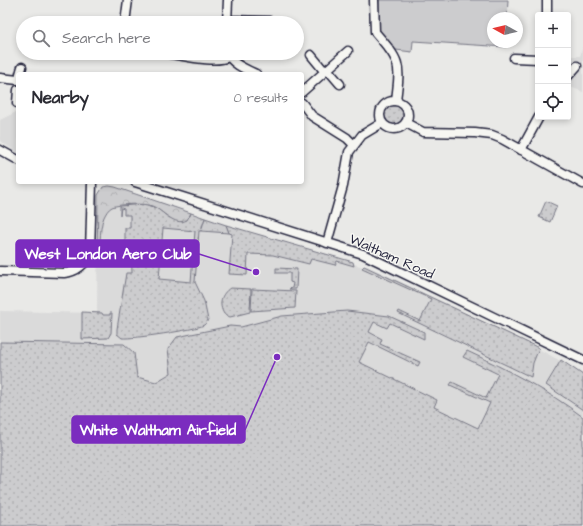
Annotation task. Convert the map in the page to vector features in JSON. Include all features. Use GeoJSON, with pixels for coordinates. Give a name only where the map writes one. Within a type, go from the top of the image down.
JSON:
{"type":"FeatureCollection","features":[{"type":"Feature","properties":{"kind":"street"},"geometry":{"type":"LineString","coordinates":[[125,16],[128,0]]}},
{"type":"Feature","properties":{"kind":"street"},"geometry":{"type":"LineString","coordinates":[[227,16],[228,0]]}},
{"type":"Feature","properties":{"kind":"street"},"geometry":{"type":"LineString","coordinates":[[374,0],[374,32],[391,51],[399,65],[396,100]]}},
{"type":"Feature","properties":{"kind":"street"},"geometry":{"type":"LineString","coordinates":[[547,12],[548,0]]}},
{"type":"Feature","properties":{"kind":"street"},"geometry":{"type":"LineString","coordinates":[[304,90],[348,51]]}},
{"type":"Feature","properties":{"kind":"street"},"geometry":{"type":"LineString","coordinates":[[311,55],[340,84]]}},
{"type":"Feature","properties":{"kind":"street"},"geometry":{"type":"LineString","coordinates":[[514,58],[535,58]]}},
{"type":"Feature","properties":{"kind":"street"},"geometry":{"type":"LineString","coordinates":[[233,60],[237,64],[252,72]]}},
{"type":"Feature","properties":{"kind":"street"},"geometry":{"type":"LineString","coordinates":[[571,73],[577,66]]}},
{"type":"Feature","properties":{"kind":"street"},"geometry":{"type":"LineString","coordinates":[[0,78],[16,80]]}},
{"type":"Feature","properties":{"kind":"street"},"geometry":{"type":"LineString","coordinates":[[391,100],[400,102],[407,109],[408,114],[406,123],[402,126],[394,129],[389,128],[382,123],[380,114],[383,105],[391,100]]}},
{"type":"Feature","properties":{"kind":"street"},"geometry":{"type":"LineString","coordinates":[[304,106],[312,116],[346,138],[354,145]]}},
{"type":"Feature","properties":{"kind":"street"},"geometry":{"type":"LineString","coordinates":[[521,150],[536,120]]}},
{"type":"Feature","properties":{"kind":"street"},"geometry":{"type":"LineString","coordinates":[[327,243],[343,186],[349,152],[362,135],[382,123]]}},
{"type":"Feature","properties":{"kind":"street"},"geometry":{"type":"LineString","coordinates":[[406,123],[423,132],[492,135],[502,139],[583,184]]}},
{"type":"Feature","properties":{"kind":"street"},"geometry":{"type":"LineString","coordinates":[[0,150],[16,159]]}},
{"type":"Feature","properties":{"kind":"street"},"geometry":{"type":"LineString","coordinates":[[0,271],[64,273],[72,272],[80,267],[87,260],[90,252],[92,184]]}},
{"type":"Feature","properties":{"kind":"street","name":"Waltham Road"},"geometry":{"type":"LineString","coordinates":[[142,184],[363,254],[583,360]]}},
{"type":"Feature","properties":{"kind":"street"},"geometry":{"type":"LineString","coordinates":[[161,190],[165,184]]}},
{"type":"Feature","properties":{"kind":"shaded area"},"geometry":{"type":"Polygon","coordinates":[[[583,47],[583,92],[571,87],[571,56],[580,56],[583,47]]]}},
{"type":"Feature","properties":{"kind":"shaded area"},"geometry":{"type":"Polygon","coordinates":[[[16,112],[16,152],[0,141],[0,120],[16,112]]]}},
{"type":"Feature","properties":{"kind":"shaded area"},"geometry":{"type":"Polygon","coordinates":[[[106,186],[251,232],[353,262],[354,264],[363,267],[367,266],[517,337],[575,369],[583,375],[583,526],[0,526],[0,311],[97,313],[98,195],[101,189],[106,186]]]}},
{"type":"Feature","properties":{"kind":"green space"},"geometry":{"type":"Polygon","coordinates":[[[379,0],[508,0],[507,12],[487,12],[487,46],[413,41],[412,52],[396,50],[379,31],[379,0]]]}},
{"type":"Feature","properties":{"kind":"green space"},"geometry":{"type":"Polygon","coordinates":[[[394,104],[402,107],[405,115],[402,123],[394,126],[386,123],[383,115],[386,107],[394,104]]]}},
{"type":"Feature","properties":{"kind":"green space"},"geometry":{"type":"Polygon","coordinates":[[[109,186],[191,213],[187,220],[182,222],[173,220],[149,205],[138,204],[112,207],[106,213],[102,222],[97,266],[98,195],[103,187],[109,186]]]}},
{"type":"Feature","properties":{"kind":"green space"},"geometry":{"type":"Polygon","coordinates":[[[546,201],[557,206],[550,222],[539,217],[546,201]]]}},
{"type":"Feature","properties":{"kind":"green space"},"geometry":{"type":"Polygon","coordinates":[[[145,204],[158,209],[168,217],[190,216],[191,213],[205,218],[201,231],[199,231],[195,282],[204,301],[208,320],[204,325],[177,332],[138,337],[122,338],[117,334],[126,273],[132,273],[131,244],[125,244],[125,228],[130,228],[130,215],[124,215],[124,209],[121,208],[120,215],[120,206],[145,204]],[[163,228],[159,279],[191,282],[195,231],[163,228]]]}},
{"type":"Feature","properties":{"kind":"green space"},"geometry":{"type":"Polygon","coordinates":[[[205,218],[226,225],[229,233],[201,231],[205,218]]]}},
{"type":"Feature","properties":{"kind":"green space"},"geometry":{"type":"Polygon","coordinates":[[[226,225],[353,262],[354,266],[337,261],[335,265],[311,259],[309,264],[273,255],[248,254],[247,275],[229,274],[232,234],[229,233],[226,225]]]}},
{"type":"Feature","properties":{"kind":"green space"},"geometry":{"type":"Polygon","coordinates":[[[364,266],[539,348],[533,363],[531,377],[398,313],[399,311],[420,321],[431,299],[362,268],[364,266]]]}},
{"type":"Feature","properties":{"kind":"green space"},"geometry":{"type":"Polygon","coordinates":[[[276,268],[297,269],[296,289],[289,289],[292,288],[293,283],[290,282],[290,273],[276,273],[276,268]]]}},
{"type":"Feature","properties":{"kind":"green space"},"geometry":{"type":"Polygon","coordinates":[[[230,288],[251,289],[250,312],[230,317],[224,314],[221,307],[221,300],[224,293],[230,288]]]}},
{"type":"Feature","properties":{"kind":"green space"},"geometry":{"type":"Polygon","coordinates":[[[252,289],[296,291],[295,308],[251,311],[252,289]]]}},
{"type":"Feature","properties":{"kind":"green space"},"geometry":{"type":"Polygon","coordinates":[[[347,311],[389,316],[424,332],[424,339],[390,323],[387,328],[374,322],[369,332],[382,339],[380,344],[420,362],[418,366],[369,342],[359,362],[437,400],[434,407],[478,428],[490,403],[450,385],[452,382],[486,398],[498,374],[463,357],[467,351],[527,381],[583,417],[583,526],[0,526],[0,342],[124,344],[134,353],[137,377],[156,382],[171,373],[168,349],[177,337],[230,326],[241,327],[282,316],[347,311]]]}},
{"type":"Feature","properties":{"kind":"green space"},"geometry":{"type":"Polygon","coordinates":[[[82,312],[102,313],[103,315],[110,315],[110,313],[112,313],[111,333],[108,338],[82,339],[82,312]]]}},
{"type":"Feature","properties":{"kind":"green space"},"geometry":{"type":"Polygon","coordinates":[[[561,360],[583,375],[583,410],[546,385],[561,360]]]}},
{"type":"Feature","properties":{"kind":"place","name":"West London Aero Club"},"geometry":{"type":"Point","coordinates":[256,272]}},
{"type":"Feature","properties":{"kind":"place","name":"White Waltham Airfield"},"geometry":{"type":"Point","coordinates":[277,357]}}]}
